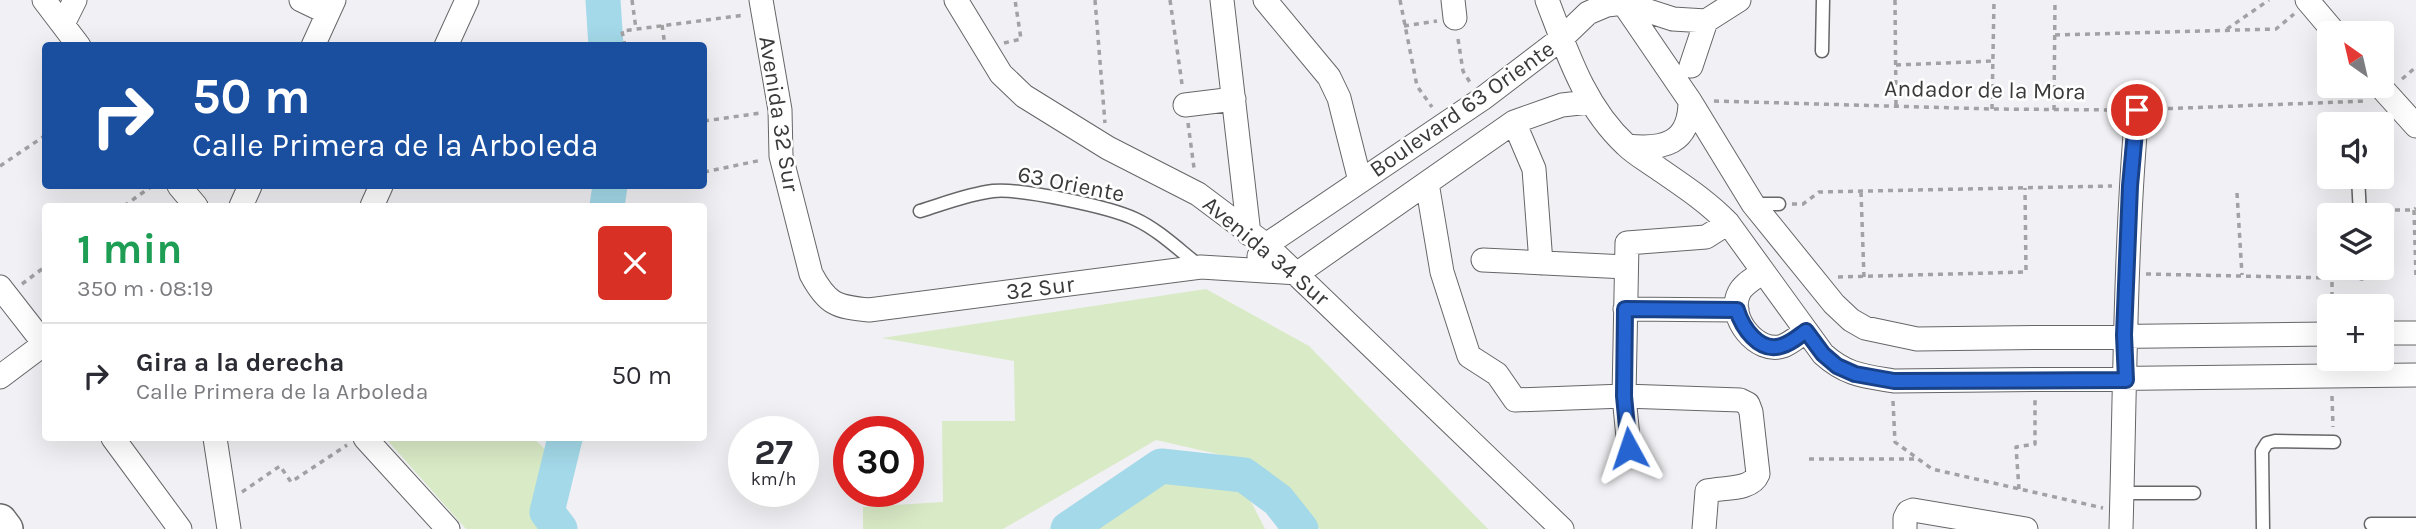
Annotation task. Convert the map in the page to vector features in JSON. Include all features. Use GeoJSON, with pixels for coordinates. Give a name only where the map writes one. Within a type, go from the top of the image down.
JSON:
{"type":"FeatureCollection","features":[{"type":"Feature","properties":{"kind":"main road"},"geometry":{"type":"LineString","coordinates":[[0,521],[6,529]]}},
{"type":"Feature","properties":{"kind":"street"},"geometry":{"type":"LineString","coordinates":[[44,0],[76,42]]}},
{"type":"Feature","properties":{"kind":"street"},"geometry":{"type":"LineString","coordinates":[[63,24],[75,0]]}},
{"type":"Feature","properties":{"kind":"street"},"geometry":{"type":"LineString","coordinates":[[301,0],[331,6],[315,42]]}},
{"type":"Feature","properties":{"kind":"street"},"geometry":{"type":"LineString","coordinates":[[448,42],[467,0]]}},
{"type":"Feature","properties":{"kind":"street","name":"Avenida 34 Sur"},"geometry":{"type":"LineString","coordinates":[[956,0],[1001,74],[1024,96],[1108,148],[1198,194],[1258,240],[1298,273],[1562,529]]}},
{"type":"Feature","properties":{"kind":"street"},"geometry":{"type":"LineString","coordinates":[[1222,0],[1234,99],[1258,240],[1248,270]]}},
{"type":"Feature","properties":{"kind":"street"},"geometry":{"type":"LineString","coordinates":[[1265,0],[1329,77],[1339,98],[1360,181]]}},
{"type":"Feature","properties":{"kind":"street"},"geometry":{"type":"LineString","coordinates":[[1547,0],[1589,102],[1627,146],[1711,205],[1728,223],[1823,354],[1837,366],[1855,374],[1894,381],[2416,375]]}},
{"type":"Feature","properties":{"kind":"street"},"geometry":{"type":"LineString","coordinates":[[1622,2],[1666,18],[1706,21],[1739,0]]}},
{"type":"Feature","properties":{"kind":"street"},"geometry":{"type":"LineString","coordinates":[[2308,1],[2325,21]]}},
{"type":"Feature","properties":{"kind":"street"},"geometry":{"type":"LineString","coordinates":[[1622,2],[1690,101],[1753,204],[1834,304],[1851,320],[1865,328],[1917,339],[2317,334]]}},
{"type":"Feature","properties":{"kind":"street","name":"Boulevard 63 Oriente"},"geometry":{"type":"LineString","coordinates":[[1258,240],[1360,181],[1452,120],[1562,38],[1588,13],[1622,2]]}},
{"type":"Feature","properties":{"kind":"street","name":"Avenida 32 Sur"},"geometry":{"type":"LineString","coordinates":[[762,7],[780,110],[781,156],[811,274],[820,291],[831,303]]}},
{"type":"Feature","properties":{"kind":"street"},"geometry":{"type":"LineString","coordinates":[[1691,66],[1706,21]]}},
{"type":"Feature","properties":{"kind":"street"},"geometry":{"type":"LineString","coordinates":[[2391,98],[2416,127]]}},
{"type":"Feature","properties":{"kind":"street"},"geometry":{"type":"LineString","coordinates":[[1185,105],[1234,99]]}},
{"type":"Feature","properties":{"kind":"street"},"geometry":{"type":"LineString","coordinates":[[1627,146],[1660,147],[1673,141],[1688,123],[1690,101]]}},
{"type":"Feature","properties":{"kind":"street","name":"Boulevard 63 Oriente"},"geometry":{"type":"LineString","coordinates":[[1298,273],[1514,122],[1562,105],[1589,102]]}},
{"type":"Feature","properties":{"kind":"street"},"geometry":{"type":"LineString","coordinates":[[2121,511],[2126,380],[2124,335],[2130,186],[2137,110]]}},
{"type":"Feature","properties":{"kind":"street"},"geometry":{"type":"LineString","coordinates":[[1514,122],[1534,169],[1541,262]]}},
{"type":"Feature","properties":{"kind":"street"},"geometry":{"type":"LineString","coordinates":[[1427,183],[1443,272],[1469,356],[1497,374],[1515,400],[1624,396],[1740,400],[1748,404],[1758,474],[1756,480],[1749,484],[1707,491],[1704,529]]}},
{"type":"Feature","properties":{"kind":"street"},"geometry":{"type":"LineString","coordinates":[[182,189],[193,203]]}},
{"type":"Feature","properties":{"kind":"street"},"geometry":{"type":"LineString","coordinates":[[1629,448],[1624,396],[1627,243],[1706,237],[1728,223]]}},
{"type":"Feature","properties":{"kind":"street"},"geometry":{"type":"LineString","coordinates":[[1483,260],[1626,267]]}},
{"type":"Feature","properties":{"kind":"street","name":"32 Sur"},"geometry":{"type":"LineString","coordinates":[[831,303],[869,310],[1201,267],[1298,273]]}},
{"type":"Feature","properties":{"kind":"street"},"geometry":{"type":"LineString","coordinates":[[1763,272],[1739,292],[1737,310],[1745,330],[1752,337],[1773,347],[1782,346],[1806,331]]}},
{"type":"Feature","properties":{"kind":"street"},"geometry":{"type":"LineString","coordinates":[[3,291],[42,341]]}},
{"type":"Feature","properties":{"kind":"street"},"geometry":{"type":"LineString","coordinates":[[1625,309],[1737,310]]}},
{"type":"Feature","properties":{"kind":"street"},"geometry":{"type":"LineString","coordinates":[[2394,334],[2416,333]]}},
{"type":"Feature","properties":{"kind":"street"},"geometry":{"type":"LineString","coordinates":[[0,377],[42,347]]}},
{"type":"Feature","properties":{"kind":"street"},"geometry":{"type":"LineString","coordinates":[[115,441],[180,529]]}},
{"type":"Feature","properties":{"kind":"street"},"geometry":{"type":"LineString","coordinates":[[216,441],[229,529]]}},
{"type":"Feature","properties":{"kind":"street"},"geometry":{"type":"LineString","coordinates":[[368,441],[448,529]]}},
{"type":"Feature","properties":{"kind":"street"},"geometry":{"type":"LineString","coordinates":[[1907,520],[1913,510],[2026,529]]}},
{"type":"Feature","properties":{"kind":"lane"},"geometry":{"type":"LineString","coordinates":[[1822,51],[1823,0]]}},
{"type":"Feature","properties":{"kind":"lane","name":"63 Oriente"},"geometry":{"type":"LineString","coordinates":[[920,211],[972,195],[994,191],[1022,192],[1120,213],[1136,219],[1201,267]]}},
{"type":"Feature","properties":{"kind":"lane"},"geometry":{"type":"LineString","coordinates":[[1753,204],[1779,204]]}},
{"type":"Feature","properties":{"kind":"lane"},"geometry":{"type":"LineString","coordinates":[[2263,529],[2262,451],[2267,443],[2334,442]]}},
{"type":"Feature","properties":{"kind":"lane"},"geometry":{"type":"LineString","coordinates":[[2121,511],[2194,493]]}},
{"type":"Feature","properties":{"kind":"lane"},"geometry":{"type":"LineString","coordinates":[[2371,524],[2407,526]]}},
{"type":"Feature","properties":{"kind":"path"},"geometry":{"type":"LineString","coordinates":[[632,0],[636,29]]}},
{"type":"Feature","properties":{"kind":"path"},"geometry":{"type":"LineString","coordinates":[[1015,0],[1021,39]]}},
{"type":"Feature","properties":{"kind":"path"},"geometry":{"type":"LineString","coordinates":[[1095,0],[1108,148]]}},
{"type":"Feature","properties":{"kind":"path"},"geometry":{"type":"LineString","coordinates":[[1400,0],[1417,86],[1428,105],[1452,120]]}},
{"type":"Feature","properties":{"kind":"path"},"geometry":{"type":"LineString","coordinates":[[1895,0],[1896,106]]}},
{"type":"Feature","properties":{"kind":"path"},"geometry":{"type":"LineString","coordinates":[[1992,109],[1994,0]]}},
{"type":"Feature","properties":{"kind":"path"},"geometry":{"type":"LineString","coordinates":[[2054,110],[2055,0]]}},
{"type":"Feature","properties":{"kind":"path"},"geometry":{"type":"LineString","coordinates":[[2225,30],[2269,0]]}},
{"type":"Feature","properties":{"kind":"path"},"geometry":{"type":"LineString","coordinates":[[2055,35],[2276,29],[2308,1]]}},
{"type":"Feature","properties":{"kind":"path"},"geometry":{"type":"LineString","coordinates":[[624,42],[622,31],[762,7]]}},
{"type":"Feature","properties":{"kind":"path"},"geometry":{"type":"LineString","coordinates":[[1404,26],[1454,9],[1463,71],[1482,99]]}},
{"type":"Feature","properties":{"kind":"path"},"geometry":{"type":"LineString","coordinates":[[662,26],[664,42]]}},
{"type":"Feature","properties":{"kind":"path"},"geometry":{"type":"LineString","coordinates":[[1896,65],[1994,61]]}},
{"type":"Feature","properties":{"kind":"path","name":"Andador de la Mora"},"geometry":{"type":"LineString","coordinates":[[1690,101],[2054,110],[2137,110],[2363,102]]}},
{"type":"Feature","properties":{"kind":"path"},"geometry":{"type":"LineString","coordinates":[[707,121],[780,110]]}},
{"type":"Feature","properties":{"kind":"path"},"geometry":{"type":"LineString","coordinates":[[0,166],[42,138]]}},
{"type":"Feature","properties":{"kind":"path"},"geometry":{"type":"LineString","coordinates":[[707,171],[781,156]]}},
{"type":"Feature","properties":{"kind":"path"},"geometry":{"type":"LineString","coordinates":[[1779,204],[1803,204],[1819,192],[2130,186]]}},
{"type":"Feature","properties":{"kind":"path"},"geometry":{"type":"LineString","coordinates":[[1861,192],[1864,278],[2026,272],[2025,188]]}},
{"type":"Feature","properties":{"kind":"path"},"geometry":{"type":"LineString","coordinates":[[128,203],[148,189]]}},
{"type":"Feature","properties":{"kind":"path"},"geometry":{"type":"LineString","coordinates":[[2237,193],[2242,275]]}},
{"type":"Feature","properties":{"kind":"path"},"geometry":{"type":"LineString","coordinates":[[2394,210],[2415,209],[2416,277]]}},
{"type":"Feature","properties":{"kind":"path"},"geometry":{"type":"LineString","coordinates":[[3,291],[42,268]]}},
{"type":"Feature","properties":{"kind":"path"},"geometry":{"type":"LineString","coordinates":[[2127,274],[2332,278],[2332,294]]}},
{"type":"Feature","properties":{"kind":"path"},"geometry":{"type":"LineString","coordinates":[[2332,376],[2334,442]]}},
{"type":"Feature","properties":{"kind":"path"},"geometry":{"type":"LineString","coordinates":[[1894,381],[1895,442],[1932,469],[2121,511]]}},
{"type":"Feature","properties":{"kind":"path"},"geometry":{"type":"LineString","coordinates":[[2019,489],[2016,447],[2035,444],[2035,381]]}},
{"type":"Feature","properties":{"kind":"path"},"geometry":{"type":"LineString","coordinates":[[226,503],[280,466],[291,482],[352,441]]}},
{"type":"Feature","properties":{"kind":"path"},"geometry":{"type":"LineString","coordinates":[[1809,459],[1918,458]]}},
{"type":"Feature","properties":{"kind":"green space"},"geometry":{"type":"Polygon","coordinates":[[[1206,289],[1309,346],[1488,529],[1320,529],[1244,460],[1156,440],[1003,529],[863,529],[863,507],[924,507],[924,503],[943,502],[942,421],[1015,421],[1014,361],[882,338],[1206,289]]]}},
{"type":"Feature","properties":{"kind":"green space"},"geometry":{"type":"Polygon","coordinates":[[[388,441],[536,441],[548,452],[537,509],[554,529],[466,529],[388,441]]]}},
{"type":"Feature","properties":{"kind":"green space"},"geometry":{"type":"Polygon","coordinates":[[[1172,477],[1244,488],[1265,529],[1080,529],[1172,477]]]}},
{"type":"Feature","properties":{"kind":"waterway"},"geometry":{"type":"LineString","coordinates":[[603,0],[606,42]]}},
{"type":"Feature","properties":{"kind":"waterway"},"geometry":{"type":"LineString","coordinates":[[607,203],[610,189]]}},
{"type":"Feature","properties":{"kind":"waterway"},"geometry":{"type":"LineString","coordinates":[[560,529],[547,512],[564,441]]}},
{"type":"Feature","properties":{"kind":"waterway"},"geometry":{"type":"LineString","coordinates":[[1068,529],[1161,466],[1244,475],[1278,500],[1301,529]]}},
{"type":"Feature","properties":{"kind":"route"},"geometry":{"type":"LineString","coordinates":[[1629,448],[1624,396],[1625,309],[1737,310],[1745,330],[1762,343],[1773,347],[1782,346],[1806,331],[1823,354],[1837,366],[1855,374],[1894,381],[2126,380],[2124,335],[2130,186],[2137,110]]}}]}
